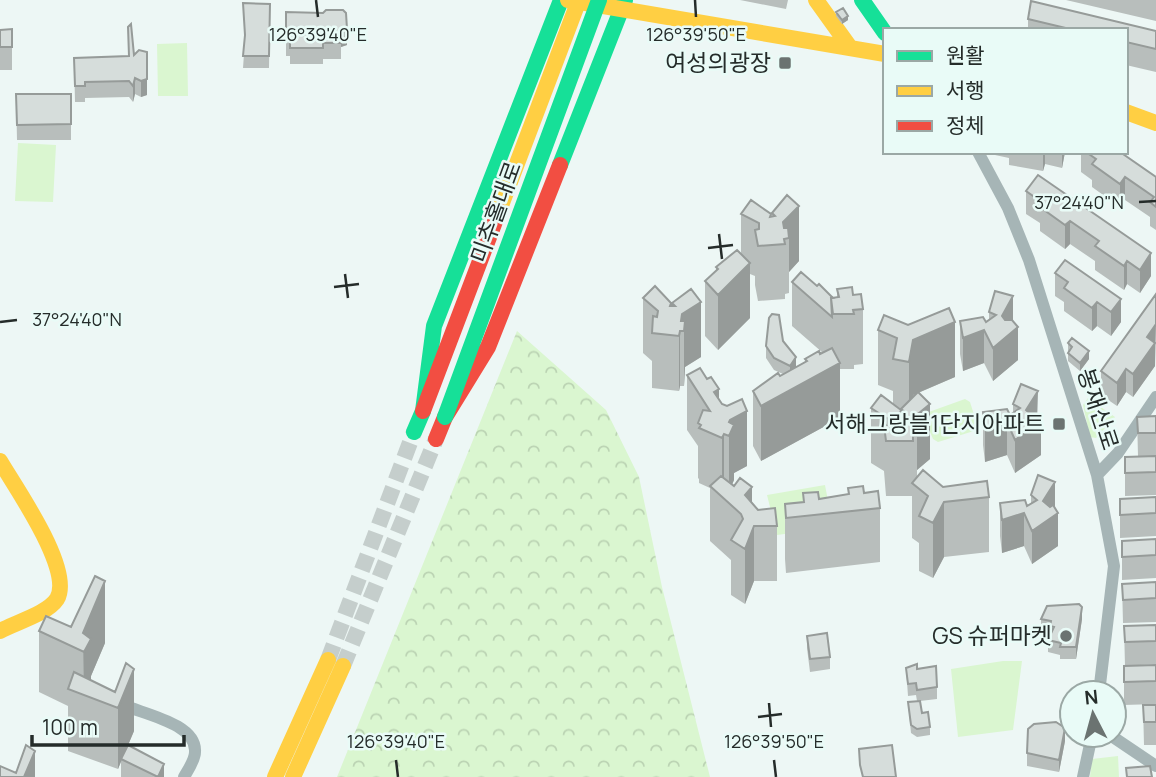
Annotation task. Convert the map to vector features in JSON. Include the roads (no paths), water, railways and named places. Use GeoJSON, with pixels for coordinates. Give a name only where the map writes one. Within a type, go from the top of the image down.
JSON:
{"type":"FeatureCollection","features":[{"type":"Feature","properties":{"kind":"main road"},"geometry":{"type":"LineString","coordinates":[[423,411],[434,326],[561,0]]}},
{"type":"Feature","properties":{"kind":"main road"},"geometry":{"type":"LineString","coordinates":[[568,0],[624,4],[883,54]]}},
{"type":"Feature","properties":{"kind":"main road","name":"미추홀대로"},"geometry":{"type":"LineString","coordinates":[[414,432],[579,0]]}},
{"type":"Feature","properties":{"kind":"main road","name":"미추홀대로"},"geometry":{"type":"LineString","coordinates":[[436,439],[599,0]]}},
{"type":"Feature","properties":{"kind":"main road"},"geometry":{"type":"LineString","coordinates":[[816,0],[849,46]]}},
{"type":"Feature","properties":{"kind":"main road"},"geometry":{"type":"LineString","coordinates":[[862,0],[883,30]]}},
{"type":"Feature","properties":{"kind":"main road"},"geometry":{"type":"LineString","coordinates":[[445,417],[488,347],[624,4]]}},
{"type":"Feature","properties":{"kind":"main road"},"geometry":{"type":"LineString","coordinates":[[1128,113],[1156,122]]}},
{"type":"Feature","properties":{"kind":"main road"},"geometry":{"type":"LineString","coordinates":[[0,461],[56,562],[61,589],[56,600],[0,631]]}},
{"type":"Feature","properties":{"kind":"main road"},"geometry":{"type":"LineString","coordinates":[[275,777],[336,663],[293,777]]}},
{"type":"Feature","properties":{"kind":"street","name":"봉재산로"},"geometry":{"type":"LineString","coordinates":[[979,154],[1008,208],[1028,260],[1097,475],[1114,566],[1101,679]]}},
{"type":"Feature","properties":{"kind":"street"},"geometry":{"type":"LineString","coordinates":[[1097,475],[1118,453],[1156,397]]}},
{"type":"Feature","properties":{"kind":"street"},"geometry":{"type":"LineString","coordinates":[[113,701],[183,727],[194,743],[195,754],[184,777]]}},
{"type":"Feature","properties":{"kind":"street"},"geometry":{"type":"LineString","coordinates":[[1128,747],[1156,766]]}},
{"type":"Feature","properties":{"kind":"street"},"geometry":{"type":"LineString","coordinates":[[1083,777],[1089,749]]}},
{"type":"Feature","properties":{"kind":"tunnel"},"geometry":{"type":"LineString","coordinates":[[328,660],[414,432]]}},
{"type":"Feature","properties":{"kind":"tunnel"},"geometry":{"type":"LineString","coordinates":[[343,666],[436,439]]}},
{"type":"Feature","properties":{"kind":"place","name":"여성의광장"},"geometry":{"type":"Point","coordinates":[785,63]}},
{"type":"Feature","properties":{"kind":"place","name":"서해그랑블1단지아파트"},"geometry":{"type":"Point","coordinates":[1059,424]}},
{"type":"Feature","properties":{"kind":"place","name":"GS 슈퍼마켓"},"geometry":{"type":"Point","coordinates":[1066,636]}}]}
